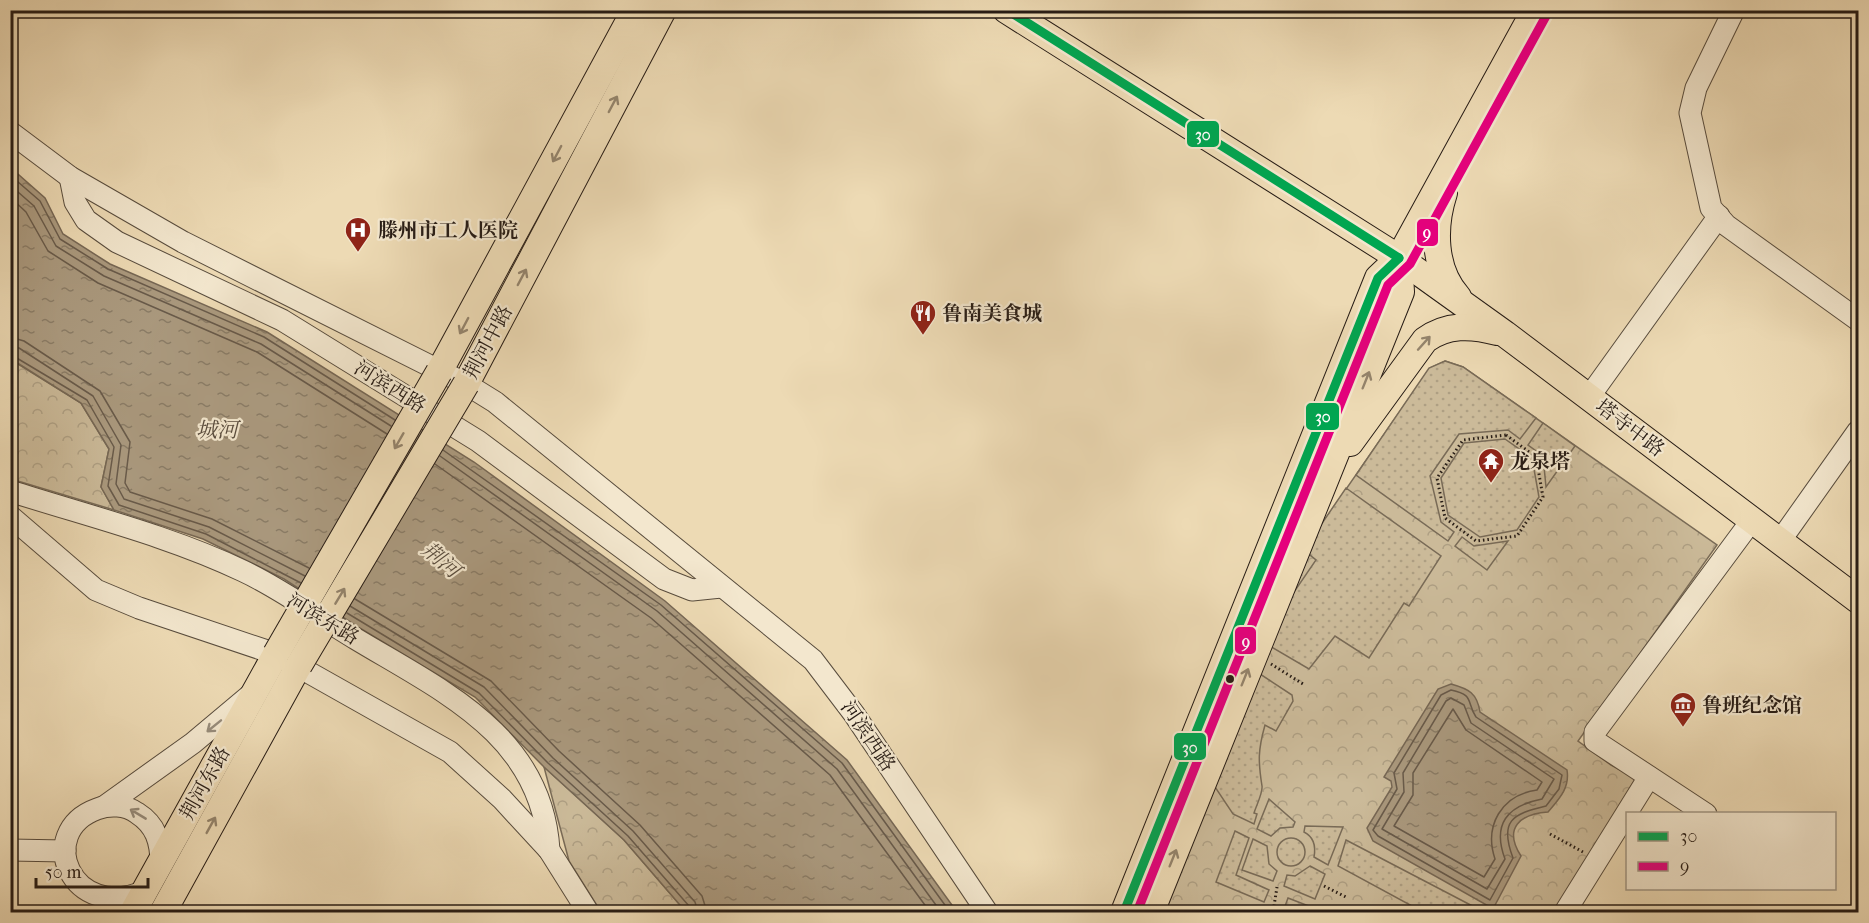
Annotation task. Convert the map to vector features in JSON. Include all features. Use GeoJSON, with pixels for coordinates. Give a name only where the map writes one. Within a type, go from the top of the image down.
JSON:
{"type":"FeatureCollection","features":[{"type":"Feature","properties":{"kind":"main road","name":"荆河中路"},"geometry":{"type":"LineString","coordinates":[[276,654],[439,372],[635,10]]}},
{"type":"Feature","properties":{"kind":"main road","name":"荆河中路"},"geometry":{"type":"LineString","coordinates":[[299,665],[466,384],[663,10]]}},
{"type":"Feature","properties":{"kind":"main road","name":"塔寺中路"},"geometry":{"type":"LineString","coordinates":[[1006,10],[1400,258],[1505,334],[1858,600]]}},
{"type":"Feature","properties":{"kind":"main road"},"geometry":{"type":"LineString","coordinates":[[1124,912],[1378,278],[1400,258],[1535,10]]}},
{"type":"Feature","properties":{"kind":"main road"},"geometry":{"type":"LineString","coordinates":[[1454,160],[1442,200],[1436,237],[1447,279],[1455,295],[1469,308]]}},
{"type":"Feature","properties":{"kind":"main road"},"geometry":{"type":"LineString","coordinates":[[1151,912],[1401,292],[1400,258]]}},
{"type":"Feature","properties":{"kind":"main road"},"geometry":{"type":"LineString","coordinates":[[1327,475],[1425,340],[1436,332],[1453,327],[1486,329],[1505,334]]}},
{"type":"Feature","properties":{"kind":"main road","name":"荆河东路"},"geometry":{"type":"LineString","coordinates":[[139,902],[276,654]]}},
{"type":"Feature","properties":{"kind":"main road","name":"荆河东路"},"geometry":{"type":"LineString","coordinates":[[162,912],[299,665]]}},
{"type":"Feature","properties":{"kind":"street"},"geometry":{"type":"LineString","coordinates":[[1734,10],[1696,88],[1690,113],[1711,208],[1726,225],[1858,320]]}},
{"type":"Feature","properties":{"kind":"street","name":"河滨西路"},"geometry":{"type":"LineString","coordinates":[[10,132],[70,177],[183,242],[466,384],[495,402],[813,660],[854,714],[987,912]]}},
{"type":"Feature","properties":{"kind":"street","name":"河滨西路"},"geometry":{"type":"LineString","coordinates":[[70,177],[75,202],[86,220],[117,242],[292,326],[478,441],[664,579],[692,590],[721,587]]}},
{"type":"Feature","properties":{"kind":"street"},"geometry":{"type":"LineString","coordinates":[[1589,398],[1719,216]]}},
{"type":"Feature","properties":{"kind":"street"},"geometry":{"type":"LineString","coordinates":[[1780,541],[1858,431]]}},
{"type":"Feature","properties":{"kind":"street","name":"河滨东路"},"geometry":{"type":"LineString","coordinates":[[10,490],[188,549],[244,571],[443,691],[478,715],[507,746],[528,777],[548,829],[549,850]]}},
{"type":"Feature","properties":{"kind":"street","name":"河滨东路"},"geometry":{"type":"LineString","coordinates":[[10,516],[96,590],[139,608],[276,654],[450,752],[502,799],[549,850],[588,912]]}},
{"type":"Feature","properties":{"kind":"street"},"geometry":{"type":"LineString","coordinates":[[1704,812],[1595,741],[1595,732],[1752,520]]}},
{"type":"Feature","properties":{"kind":"street"},"geometry":{"type":"LineString","coordinates":[[105,807],[193,743],[259,688]]}},
{"type":"Feature","properties":{"kind":"street"},"geometry":{"type":"LineString","coordinates":[[1627,812],[1649,777]]}},
{"type":"Feature","properties":{"kind":"street"},"geometry":{"type":"LineString","coordinates":[[107,912],[105,904],[84,894],[73,882],[66,867],[64,851],[69,835],[78,822],[90,812],[105,807],[120,806],[135,811],[148,820],[159,841],[161,864]]}},
{"type":"Feature","properties":{"kind":"street"},"geometry":{"type":"LineString","coordinates":[[1565,912],[1626,814]]}},
{"type":"Feature","properties":{"kind":"street"},"geometry":{"type":"LineString","coordinates":[[10,850],[64,851]]}},
{"type":"Feature","properties":{"kind":"street"},"geometry":{"type":"LineString","coordinates":[[84,894],[99,901],[139,902]]}},
{"type":"Feature","properties":{"kind":"path"},"geometry":{"type":"LineString","coordinates":[[1506,435],[1536,457],[1543,497],[1517,536],[1476,541],[1445,518],[1437,477],[1462,440],[1506,435]]}},
{"type":"Feature","properties":{"kind":"path"},"geometry":{"type":"LineString","coordinates":[[1259,643],[1263,659],[1303,684]]}},
{"type":"Feature","properties":{"kind":"path"},"geometry":{"type":"LineString","coordinates":[[1550,834],[1598,859]]}},
{"type":"Feature","properties":{"kind":"path"},"geometry":{"type":"LineString","coordinates":[[1324,886],[1346,897]]}},
{"type":"Feature","properties":{"kind":"path"},"geometry":{"type":"LineString","coordinates":[[1274,906],[1277,887]]}},
{"type":"Feature","properties":{"kind":"green space"},"geometry":{"type":"Polygon","coordinates":[[[10,359],[81,403],[109,449],[101,487],[114,510],[11,479],[10,359]]]}},
{"type":"Feature","properties":{"kind":"green space"},"geometry":{"type":"Polygon","coordinates":[[[1445,361],[1463,367],[1717,545],[1578,741],[1611,765],[1636,778],[1555,912],[1162,912],[1308,544],[1430,368],[1445,361]]]}},
{"type":"Feature","properties":{"kind":"green space"},"geometry":{"type":"Polygon","coordinates":[[[1445,361],[1463,367],[1536,418],[1520,439],[1508,430],[1459,434],[1430,476],[1441,522],[1454,532],[1448,541],[1356,475],[1429,368],[1445,361]]]}},
{"type":"Feature","properties":{"kind":"green space"},"geometry":{"type":"Polygon","coordinates":[[[1543,423],[1575,446],[1546,487],[1543,456],[1528,445],[1543,423]]]}},
{"type":"Feature","properties":{"kind":"green space"},"geometry":{"type":"Polygon","coordinates":[[[1505,439],[1532,458],[1539,497],[1517,530],[1480,537],[1448,515],[1441,478],[1464,443],[1505,439]]]}},
{"type":"Feature","properties":{"kind":"green space"},"geometry":{"type":"Polygon","coordinates":[[[1346,488],[1441,556],[1409,606],[1404,603],[1369,658],[1335,636],[1309,669],[1268,645],[1283,608],[1316,560],[1305,551],[1308,544],[1346,488]]]}},
{"type":"Feature","properties":{"kind":"green space"},"geometry":{"type":"Polygon","coordinates":[[[1462,537],[1474,546],[1508,541],[1487,570],[1455,546],[1462,537]]]}},
{"type":"Feature","properties":{"kind":"green space"},"geometry":{"type":"Polygon","coordinates":[[[1257,672],[1292,695],[1293,701],[1276,731],[1265,725],[1259,756],[1262,789],[1254,813],[1257,814],[1254,824],[1233,814],[1213,784],[1257,672]]]}},
{"type":"Feature","properties":{"kind":"green space"},"geometry":{"type":"Polygon","coordinates":[[[544,767],[624,840],[686,912],[601,912],[569,861],[544,767]]]}},
{"type":"Feature","properties":{"kind":"green space"},"geometry":{"type":"Polygon","coordinates":[[[1269,799],[1295,822],[1293,827],[1280,828],[1271,836],[1257,829],[1269,799]]]}},
{"type":"Feature","properties":{"kind":"green space"},"geometry":{"type":"Polygon","coordinates":[[[1305,826],[1343,827],[1328,865],[1314,857],[1314,842],[1304,832],[1305,826]]]}},
{"type":"Feature","properties":{"kind":"green space"},"geometry":{"type":"Polygon","coordinates":[[[1235,831],[1249,838],[1236,875],[1269,890],[1264,902],[1216,882],[1235,831]]]}},
{"type":"Feature","properties":{"kind":"green space"},"geometry":{"type":"Polygon","coordinates":[[[1291,838],[1301,842],[1305,852],[1301,862],[1291,866],[1281,862],[1277,852],[1281,842],[1291,838]]]}},
{"type":"Feature","properties":{"kind":"green space"},"geometry":{"type":"Polygon","coordinates":[[[1253,839],[1267,846],[1269,864],[1277,871],[1273,881],[1242,870],[1253,839]]]}},
{"type":"Feature","properties":{"kind":"green space"},"geometry":{"type":"Polygon","coordinates":[[[1346,840],[1484,912],[1423,912],[1338,866],[1346,840]]]}},
{"type":"Feature","properties":{"kind":"green space"},"geometry":{"type":"Polygon","coordinates":[[[1310,866],[1325,874],[1315,899],[1284,886],[1287,875],[1295,876],[1310,866]]]}},
{"type":"Feature","properties":{"kind":"green space"},"geometry":{"type":"Polygon","coordinates":[[[1288,898],[1324,912],[1292,912],[1284,909],[1288,898]]]}},
{"type":"Feature","properties":{"kind":"water","name":"城河"},"geometry":{"type":"Polygon","coordinates":[[[10,167],[45,198],[63,234],[110,264],[267,332],[474,462],[665,601],[847,760],[957,912],[686,912],[624,840],[544,767],[475,697],[358,627],[284,579],[203,539],[114,510],[101,487],[109,449],[81,403],[11,359],[10,167]]]}},
{"type":"Feature","properties":{"kind":"water"},"geometry":{"type":"Polygon","coordinates":[[[1451,684],[1471,693],[1477,700],[1480,712],[1567,770],[1565,788],[1548,812],[1529,816],[1517,824],[1514,838],[1521,856],[1494,907],[1490,907],[1373,841],[1367,828],[1392,787],[1391,781],[1384,777],[1438,689],[1451,684]]]}},
{"type":"Feature","properties":{"kind":"transit line","name":"30"},"geometry":{"type":"LineString","coordinates":[[1007,10],[1399,258]]}},
{"type":"Feature","properties":{"kind":"transit line","name":"9"},"geometry":{"type":"LineString","coordinates":[[1137,912],[1388,285],[1410,264],[1546,16]]}},
{"type":"Feature","properties":{"kind":"transit line","name":"30"},"geometry":{"type":"LineString","coordinates":[[1124,912],[1378,278],[1399,258]]}},
{"type":"Feature","properties":{"kind":"place","name":"滕州市工人医院"},"geometry":{"type":"Point","coordinates":[358,253]}},
{"type":"Feature","properties":{"kind":"place","name":"鲁南美食城"},"geometry":{"type":"Point","coordinates":[923,336]}},
{"type":"Feature","properties":{"kind":"place","name":"龙泉塔"},"geometry":{"type":"Point","coordinates":[1491,484]}},
{"type":"Feature","properties":{"kind":"place","name":"鲁班纪念馆"},"geometry":{"type":"Point","coordinates":[1683,728]}},
{"type":"Feature","properties":{"kind":"water label","name":"荆河"},"geometry":{"type":"Point","coordinates":[441,560]}}]}
